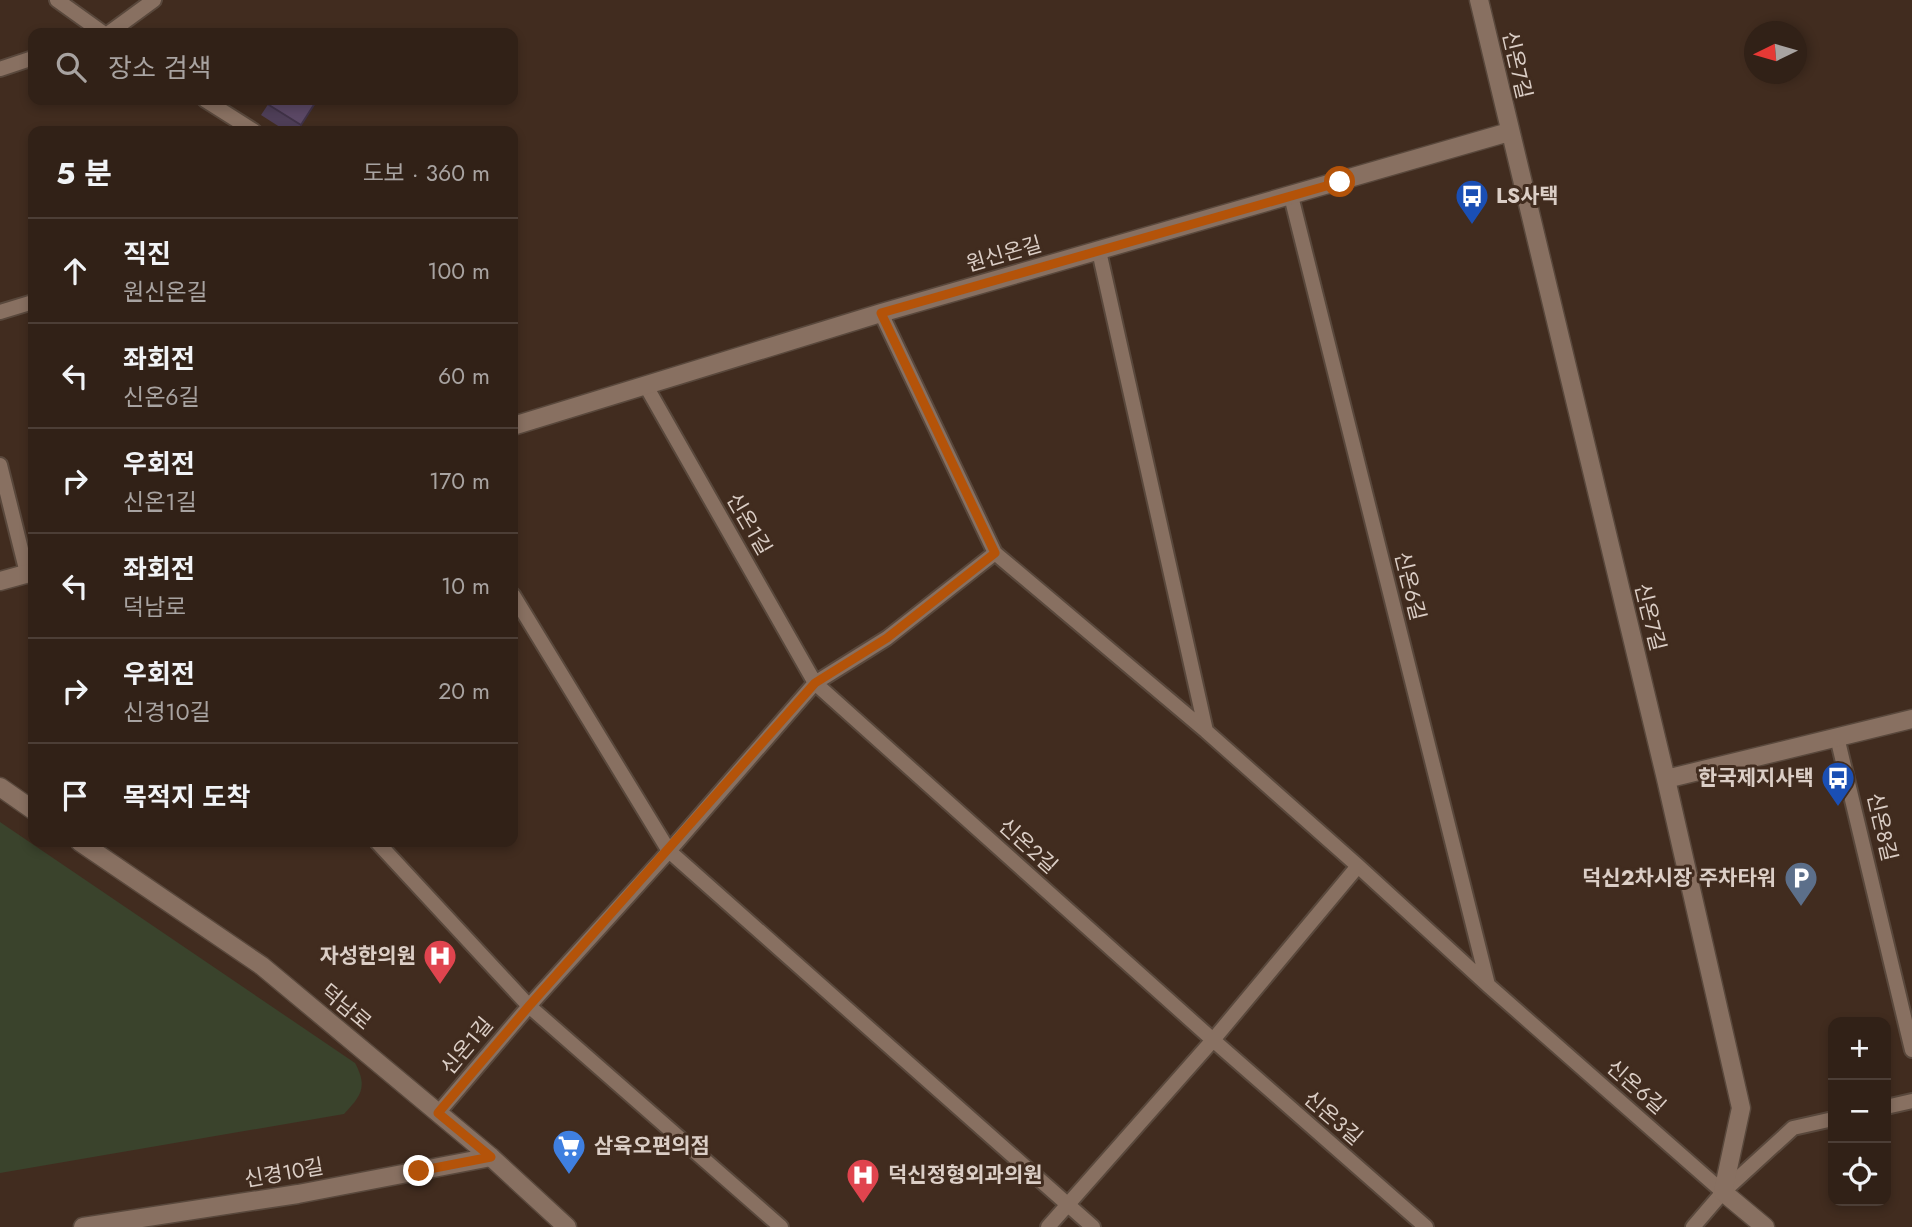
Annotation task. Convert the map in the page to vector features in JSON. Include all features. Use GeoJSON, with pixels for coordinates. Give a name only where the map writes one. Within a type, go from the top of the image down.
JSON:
{"type":"FeatureCollection","features":[{"type":"Feature","properties":{"kind":"street","name":"신온7길"},"geometry":{"type":"LineString","coordinates":[[1479,0],[1666,779],[1741,1108],[1723,1192]]}},
{"type":"Feature","properties":{"kind":"street","name":"원신온길"},"geometry":{"type":"LineString","coordinates":[[518,424],[881,313],[1510,132]]}},
{"type":"Feature","properties":{"kind":"street"},"geometry":{"type":"LineString","coordinates":[[0,581],[28,573]]}},
{"type":"Feature","properties":{"kind":"street"},"geometry":{"type":"LineString","coordinates":[[1666,779],[1912,719]]}},
{"type":"Feature","properties":{"kind":"street"},"geometry":{"type":"LineString","coordinates":[[0,787],[28,807]]}},
{"type":"Feature","properties":{"kind":"street","name":"덕남로"},"geometry":{"type":"LineString","coordinates":[[87,847],[262,966],[491,1157],[567,1227]]}},
{"type":"Feature","properties":{"kind":"street","name":"신경10길"},"geometry":{"type":"LineString","coordinates":[[83,1227],[298,1194],[491,1157]]}},
{"type":"Feature","properties":{"kind":"street"},"geometry":{"type":"LineString","coordinates":[[1723,1192],[1765,1227]]}},
{"type":"Feature","properties":{"kind":"lane"},"geometry":{"type":"LineString","coordinates":[[57,0],[96,28]]}},
{"type":"Feature","properties":{"kind":"lane"},"geometry":{"type":"LineString","coordinates":[[116,28],[154,0]]}},
{"type":"Feature","properties":{"kind":"lane"},"geometry":{"type":"LineString","coordinates":[[0,69],[28,60]]}},
{"type":"Feature","properties":{"kind":"lane"},"geometry":{"type":"LineString","coordinates":[[213,105],[246,126]]}},
{"type":"Feature","properties":{"kind":"lane","name":"신온6길"},"geometry":{"type":"LineString","coordinates":[[1291,196],[1489,986]]}},
{"type":"Feature","properties":{"kind":"lane"},"geometry":{"type":"LineString","coordinates":[[1099,251],[1206,731]]}},
{"type":"Feature","properties":{"kind":"lane"},"geometry":{"type":"LineString","coordinates":[[0,312],[28,304]]}},
{"type":"Feature","properties":{"kind":"lane","name":"신온6길"},"geometry":{"type":"LineString","coordinates":[[881,313],[995,553],[1206,731],[1723,1192]]}},
{"type":"Feature","properties":{"kind":"lane","name":"신온1길"},"geometry":{"type":"LineString","coordinates":[[646,386],[815,683]]}},
{"type":"Feature","properties":{"kind":"lane"},"geometry":{"type":"LineString","coordinates":[[0,466],[28,565]]}},
{"type":"Feature","properties":{"kind":"lane","name":"신온1길"},"geometry":{"type":"LineString","coordinates":[[438,1113],[529,1006],[815,683],[887,638],[995,553]]}},
{"type":"Feature","properties":{"kind":"lane"},"geometry":{"type":"LineString","coordinates":[[518,603],[669,850],[1093,1227]]}},
{"type":"Feature","properties":{"kind":"lane","name":"신온2길"},"geometry":{"type":"LineString","coordinates":[[815,683],[1213,1040]]}},
{"type":"Feature","properties":{"kind":"lane","name":"신온8길"},"geometry":{"type":"LineString","coordinates":[[1837,737],[1912,1050]]}},
{"type":"Feature","properties":{"kind":"lane"},"geometry":{"type":"LineString","coordinates":[[382,847],[529,1006],[780,1227]]}},
{"type":"Feature","properties":{"kind":"lane"},"geometry":{"type":"LineString","coordinates":[[1048,1227],[1213,1040],[1358,866]]}},
{"type":"Feature","properties":{"kind":"lane","name":"신온3길"},"geometry":{"type":"LineString","coordinates":[[1213,1040],[1426,1227]]}},
{"type":"Feature","properties":{"kind":"lane"},"geometry":{"type":"LineString","coordinates":[[1891,1106],[1912,1101]]}},
{"type":"Feature","properties":{"kind":"lane"},"geometry":{"type":"LineString","coordinates":[[1693,1227],[1723,1192],[1793,1128],[1828,1120]]}},
{"type":"Feature","properties":{"kind":"green space"},"geometry":{"type":"Polygon","coordinates":[[[0,822],[28,841],[28,847],[37,847],[355,1063],[359,1071],[361,1091],[344,1114],[0,1173],[0,822]]]}},
{"type":"Feature","properties":{"kind":"building"},"geometry":{"type":"Polygon","coordinates":[[[269,105],[314,105],[301,125],[269,105]]]}},
{"type":"Feature","properties":{"kind":"place","name":"LS사택"},"geometry":{"type":"Point","coordinates":[1472,226]}},
{"type":"Feature","properties":{"kind":"place","name":"한국제지사택"},"geometry":{"type":"Point","coordinates":[1838,808]}},
{"type":"Feature","properties":{"kind":"place","name":"덕신2차시장 주차타워"},"geometry":{"type":"Point","coordinates":[1801,908]}},
{"type":"Feature","properties":{"kind":"place","name":"자성한의원"},"geometry":{"type":"Point","coordinates":[440,986]}},
{"type":"Feature","properties":{"kind":"place","name":"삼육오편의점"},"geometry":{"type":"Point","coordinates":[569,1176]}},
{"type":"Feature","properties":{"kind":"place","name":"덕신정형외과의원"},"geometry":{"type":"Point","coordinates":[863,1205]}},
{"type":"Feature","properties":{"kind":"route"},"geometry":{"type":"LineString","coordinates":[[419,1171],[491,1157],[438,1113],[529,1006],[815,683],[887,638],[995,553],[881,313],[1340,182]]}}]}
